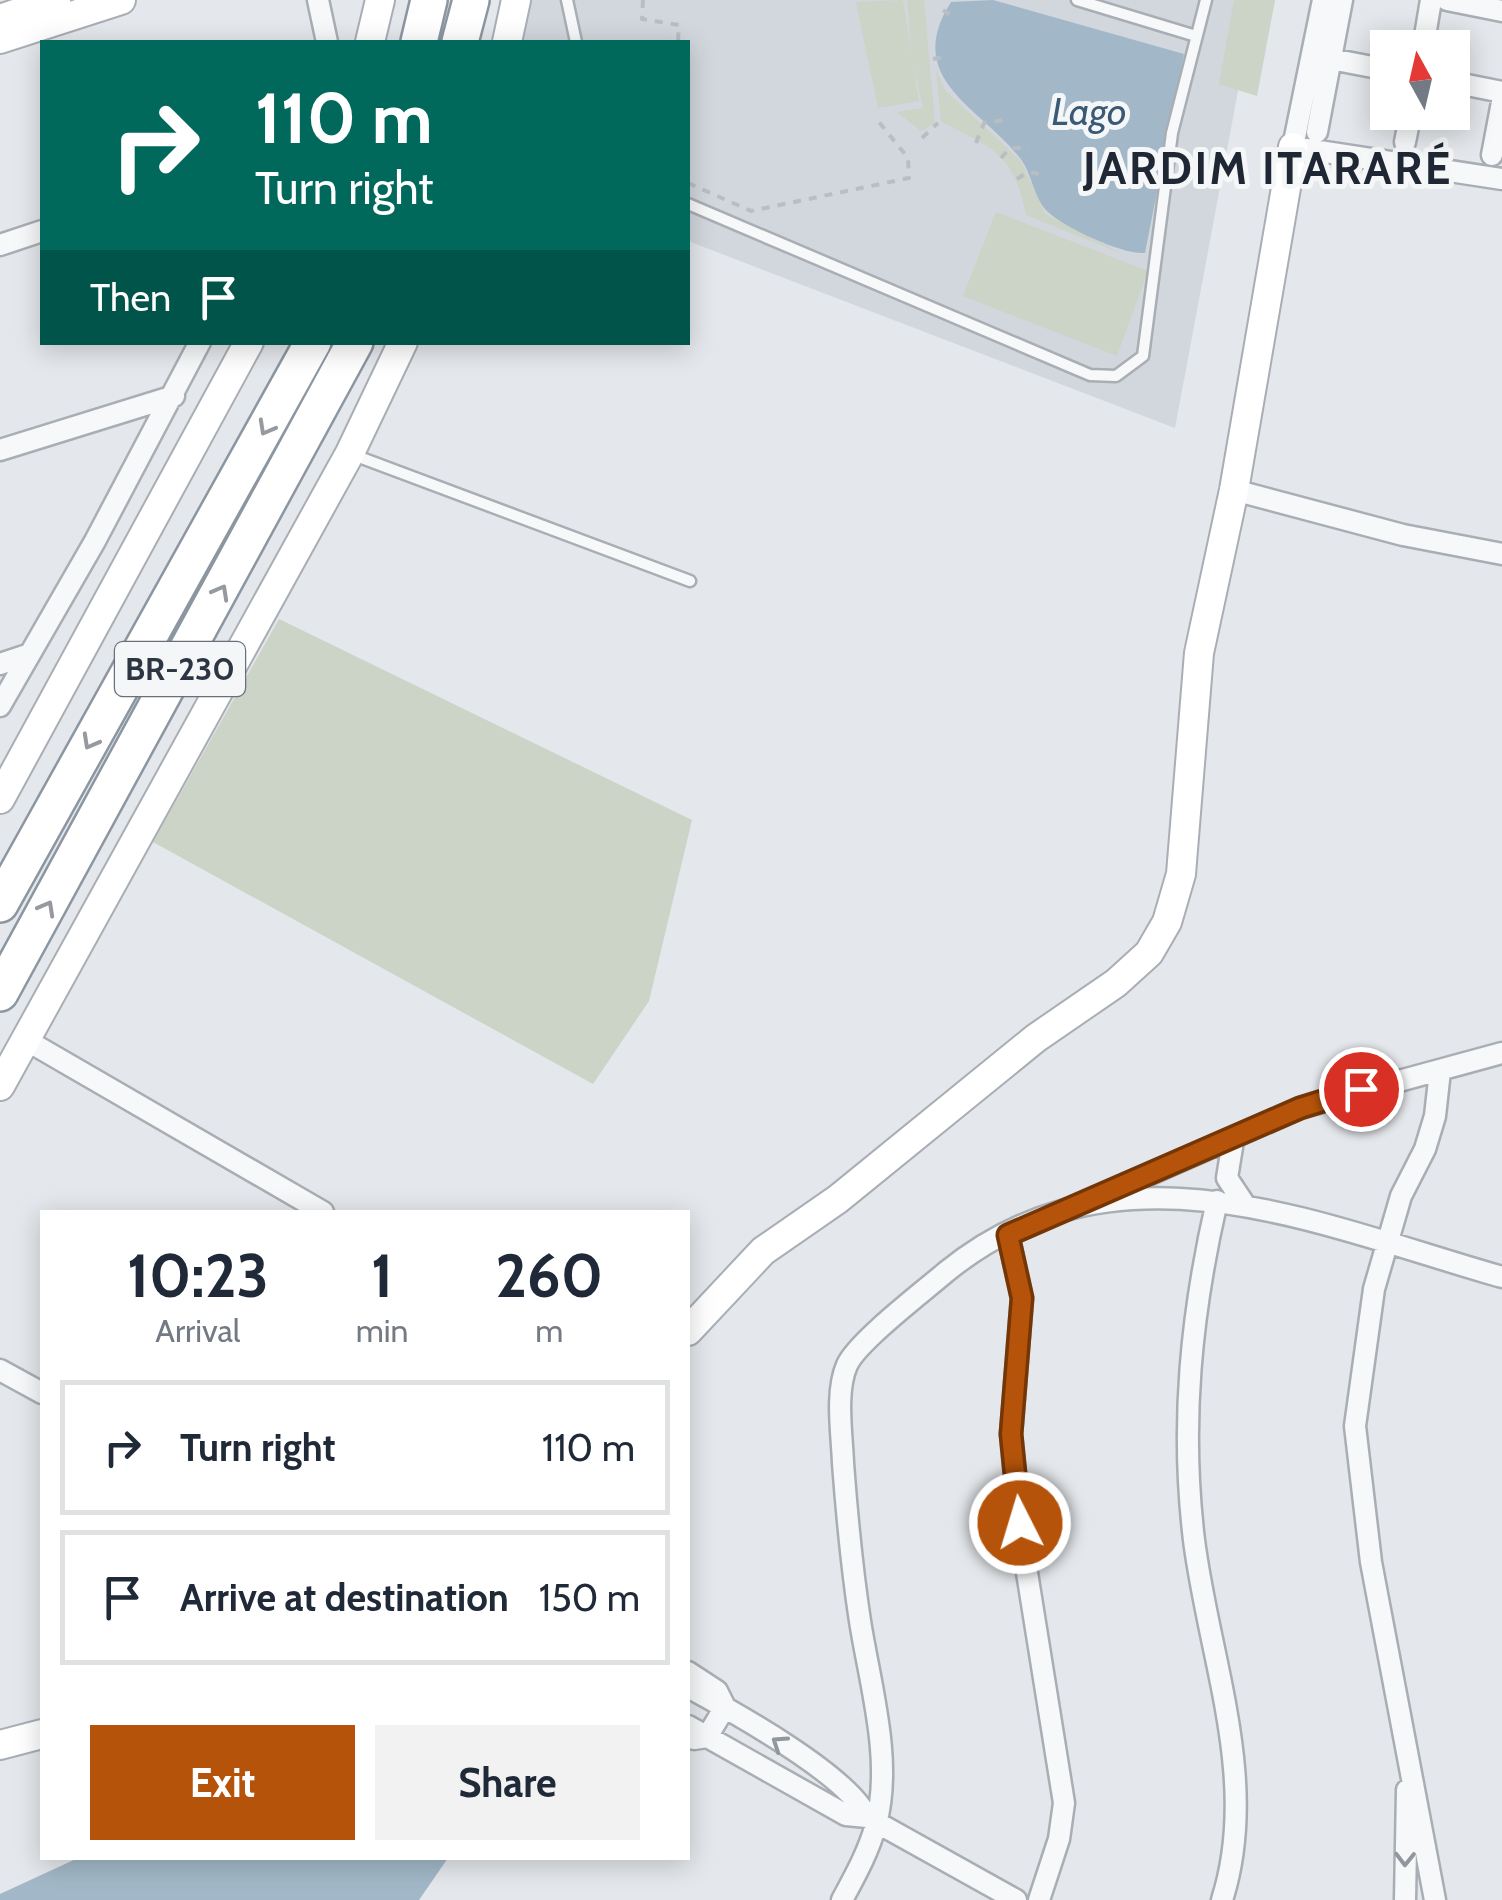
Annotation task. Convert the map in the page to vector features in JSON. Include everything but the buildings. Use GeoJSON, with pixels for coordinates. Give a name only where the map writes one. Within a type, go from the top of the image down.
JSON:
{"type":"FeatureCollection","features":[{"type":"Feature","properties":{"kind":"highway"},"geometry":{"type":"LineString","coordinates":[[419,40],[428,0]]}},
{"type":"Feature","properties":{"kind":"highway"},"geometry":{"type":"LineString","coordinates":[[461,40],[472,0]]}},
{"type":"Feature","properties":{"kind":"highway","name":"BR-230"},"geometry":{"type":"LineString","coordinates":[[0,904],[312,345]]}},
{"type":"Feature","properties":{"kind":"highway","name":"BR-230"},"geometry":{"type":"LineString","coordinates":[[0,993],[353,345]]}},
{"type":"Feature","properties":{"kind":"street"},"geometry":{"type":"LineString","coordinates":[[0,19],[56,0]]}},
{"type":"Feature","properties":{"kind":"street"},"geometry":{"type":"LineString","coordinates":[[0,39],[122,0]]}},
{"type":"Feature","properties":{"kind":"street"},"geometry":{"type":"LineString","coordinates":[[318,0],[327,40]]}},
{"type":"Feature","properties":{"kind":"street"},"geometry":{"type":"LineString","coordinates":[[370,40],[380,0]]}},
{"type":"Feature","properties":{"kind":"street"},"geometry":{"type":"LineString","coordinates":[[507,40],[516,0]]}},
{"type":"Feature","properties":{"kind":"street"},"geometry":{"type":"LineString","coordinates":[[690,1329],[763,1250],[838,1199],[1149,953],[1167,922],[1181,874],[1199,652],[1234,490],[1293,147],[1323,0]]}},
{"type":"Feature","properties":{"kind":"street"},"geometry":{"type":"LineString","coordinates":[[1317,132],[1342,0]]}},
{"type":"Feature","properties":{"kind":"street"},"geometry":{"type":"LineString","coordinates":[[1426,30],[1432,0]]}},
{"type":"Feature","properties":{"kind":"street"},"geometry":{"type":"LineString","coordinates":[[1446,0],[1502,11]]}},
{"type":"Feature","properties":{"kind":"street"},"geometry":{"type":"LineString","coordinates":[[1331,59],[1370,67]]}},
{"type":"Feature","properties":{"kind":"street"},"geometry":{"type":"LineString","coordinates":[[1470,86],[1502,92]]}},
{"type":"Feature","properties":{"kind":"street"},"geometry":{"type":"LineString","coordinates":[[1492,155],[1502,102]]}},
{"type":"Feature","properties":{"kind":"street"},"geometry":{"type":"LineString","coordinates":[[1405,142],[1407,130]]}},
{"type":"Feature","properties":{"kind":"street"},"geometry":{"type":"LineString","coordinates":[[1293,147],[1502,179]]}},
{"type":"Feature","properties":{"kind":"street"},"geometry":{"type":"LineString","coordinates":[[0,245],[40,232]]}},
{"type":"Feature","properties":{"kind":"street"},"geometry":{"type":"LineString","coordinates":[[0,706],[96,541],[199,345]]}},
{"type":"Feature","properties":{"kind":"street"},"geometry":{"type":"LineString","coordinates":[[0,799],[247,345]]}},
{"type":"Feature","properties":{"kind":"street"},"geometry":{"type":"LineString","coordinates":[[0,1086],[350,453],[402,345]]}},
{"type":"Feature","properties":{"kind":"street"},"geometry":{"type":"LineString","coordinates":[[0,450],[174,396]]}},
{"type":"Feature","properties":{"kind":"street"},"geometry":{"type":"LineString","coordinates":[[1234,490],[1403,535],[1502,554]]}},
{"type":"Feature","properties":{"kind":"street"},"geometry":{"type":"LineString","coordinates":[[0,664],[27,655]]}},
{"type":"Feature","properties":{"kind":"street"},"geometry":{"type":"LineString","coordinates":[[26,1040],[320,1210]]}},
{"type":"Feature","properties":{"kind":"street"},"geometry":{"type":"LineString","coordinates":[[842,1900],[872,1820],[882,1757],[848,1540],[842,1378],[852,1356],[961,1260],[1008,1235],[1234,1141],[1300,1108],[1502,1053]]}},
{"type":"Feature","properties":{"kind":"street"},"geometry":{"type":"LineString","coordinates":[[1434,1900],[1371,1562],[1355,1426],[1358,1382],[1386,1241],[1400,1196],[1425,1150],[1435,1116],[1440,1071]]}},
{"type":"Feature","properties":{"kind":"street"},"geometry":{"type":"LineString","coordinates":[[1234,1141],[1227,1178],[1243,1202]]}},
{"type":"Feature","properties":{"kind":"street"},"geometry":{"type":"LineString","coordinates":[[1072,1208],[1134,1197],[1243,1202],[1502,1277]]}},
{"type":"Feature","properties":{"kind":"street"},"geometry":{"type":"LineString","coordinates":[[1218,1201],[1196,1296],[1188,1374],[1187,1451],[1194,1540],[1234,1762],[1233,1844],[1222,1900]]}},
{"type":"Feature","properties":{"kind":"street"},"geometry":{"type":"LineString","coordinates":[[1008,1235],[1022,1298],[1011,1434],[1020,1523],[1064,1803],[1059,1838],[1039,1900]]}},
{"type":"Feature","properties":{"kind":"street"},"geometry":{"type":"LineString","coordinates":[[0,1370],[40,1392]]}},
{"type":"Feature","properties":{"kind":"street"},"geometry":{"type":"LineString","coordinates":[[690,1673],[717,1691],[724,1707]]}},
{"type":"Feature","properties":{"kind":"street"},"geometry":{"type":"LineString","coordinates":[[690,1688],[859,1799],[872,1820]]}},
{"type":"Feature","properties":{"kind":"street"},"geometry":{"type":"LineString","coordinates":[[724,1707],[697,1738],[846,1814],[872,1820],[1016,1900]]}},
{"type":"Feature","properties":{"kind":"street"},"geometry":{"type":"LineString","coordinates":[[0,1746],[40,1735]]}},
{"type":"Feature","properties":{"kind":"street"},"geometry":{"type":"LineString","coordinates":[[1404,1900],[1408,1748]]}},
{"type":"Feature","properties":{"kind":"lane"},"geometry":{"type":"LineString","coordinates":[[567,0],[576,40]]}},
{"type":"Feature","properties":{"kind":"lane"},"geometry":{"type":"LineString","coordinates":[[1077,0],[1196,36]]}},
{"type":"Feature","properties":{"kind":"lane"},"geometry":{"type":"LineString","coordinates":[[690,205],[1090,375],[1116,376],[1143,356],[1172,132],[1206,0]]}},
{"type":"Feature","properties":{"kind":"lane"},"geometry":{"type":"LineString","coordinates":[[350,453],[690,580]]}},
{"type":"Feature","properties":{"kind":"path"},"geometry":{"type":"LineString","coordinates":[[643,0],[642,19],[679,26],[678,40]]}},
{"type":"Feature","properties":{"kind":"path"},"geometry":{"type":"LineString","coordinates":[[942,10],[954,18]]}},
{"type":"Feature","properties":{"kind":"path"},"geometry":{"type":"LineString","coordinates":[[933,59],[944,57]]}},
{"type":"Feature","properties":{"kind":"path"},"geometry":{"type":"LineString","coordinates":[[690,184],[751,211],[910,178],[908,158],[875,116]]}},
{"type":"Feature","properties":{"kind":"path"},"geometry":{"type":"LineString","coordinates":[[976,143],[984,123],[1010,119]]}},
{"type":"Feature","properties":{"kind":"path"},"geometry":{"type":"LineString","coordinates":[[922,138],[938,123]]}},
{"type":"Feature","properties":{"kind":"path"},"geometry":{"type":"LineString","coordinates":[[1001,158],[1010,148],[1029,148]]}},
{"type":"Feature","properties":{"kind":"path"},"geometry":{"type":"LineString","coordinates":[[1017,179],[1028,172],[1044,175]]}},
{"type":"Feature","properties":{"kind":"shaded area"},"geometry":{"type":"Polygon","coordinates":[[[517,0],[1255,0],[1175,428],[690,242],[690,40],[509,40],[517,0]]]}},
{"type":"Feature","properties":{"kind":"green space"},"geometry":{"type":"Polygon","coordinates":[[[903,0],[919,101],[878,108],[856,2],[903,0]]]}},
{"type":"Feature","properties":{"kind":"green space"},"geometry":{"type":"Polygon","coordinates":[[[907,0],[924,0],[935,123],[921,131],[897,112],[923,108],[912,59],[907,0]]]}},
{"type":"Feature","properties":{"kind":"green space"},"geometry":{"type":"Polygon","coordinates":[[[1234,0],[1275,0],[1257,96],[1219,84],[1234,0]]]}},
{"type":"Feature","properties":{"kind":"green space"},"geometry":{"type":"Polygon","coordinates":[[[936,70],[945,90],[1021,161],[1045,214],[1125,255],[1026,215],[1015,178],[999,155],[941,121],[936,70]]]}},
{"type":"Feature","properties":{"kind":"green space"},"geometry":{"type":"Polygon","coordinates":[[[996,212],[1148,271],[1117,356],[963,296],[996,212]]]}},
{"type":"Feature","properties":{"kind":"green space"},"geometry":{"type":"Polygon","coordinates":[[[279,619],[692,820],[649,1001],[593,1084],[153,842],[279,619]]]}},
{"type":"Feature","properties":{"kind":"water","name":"Lago"},"geometry":{"type":"Polygon","coordinates":[[[993,0],[1184,54],[1145,253],[1123,250],[1095,239],[1048,212],[1020,158],[952,90],[941,72],[935,52],[938,29],[951,2],[993,0]]]}},
{"type":"Feature","properties":{"kind":"water"},"geometry":{"type":"Polygon","coordinates":[[[74,1860],[447,1860],[419,1900],[0,1900],[0,1894],[74,1860]]]}},
{"type":"Feature","properties":{"kind":"district","name":"JARDIM ITARARÉ"},"geometry":{"type":"Point","coordinates":[1268,168]}},
{"type":"Feature","properties":{"kind":"route"},"geometry":{"type":"LineString","coordinates":[[1020,1523],[1011,1434],[1022,1298],[1008,1235],[1234,1141],[1300,1108],[1361,1089]]}}]}
